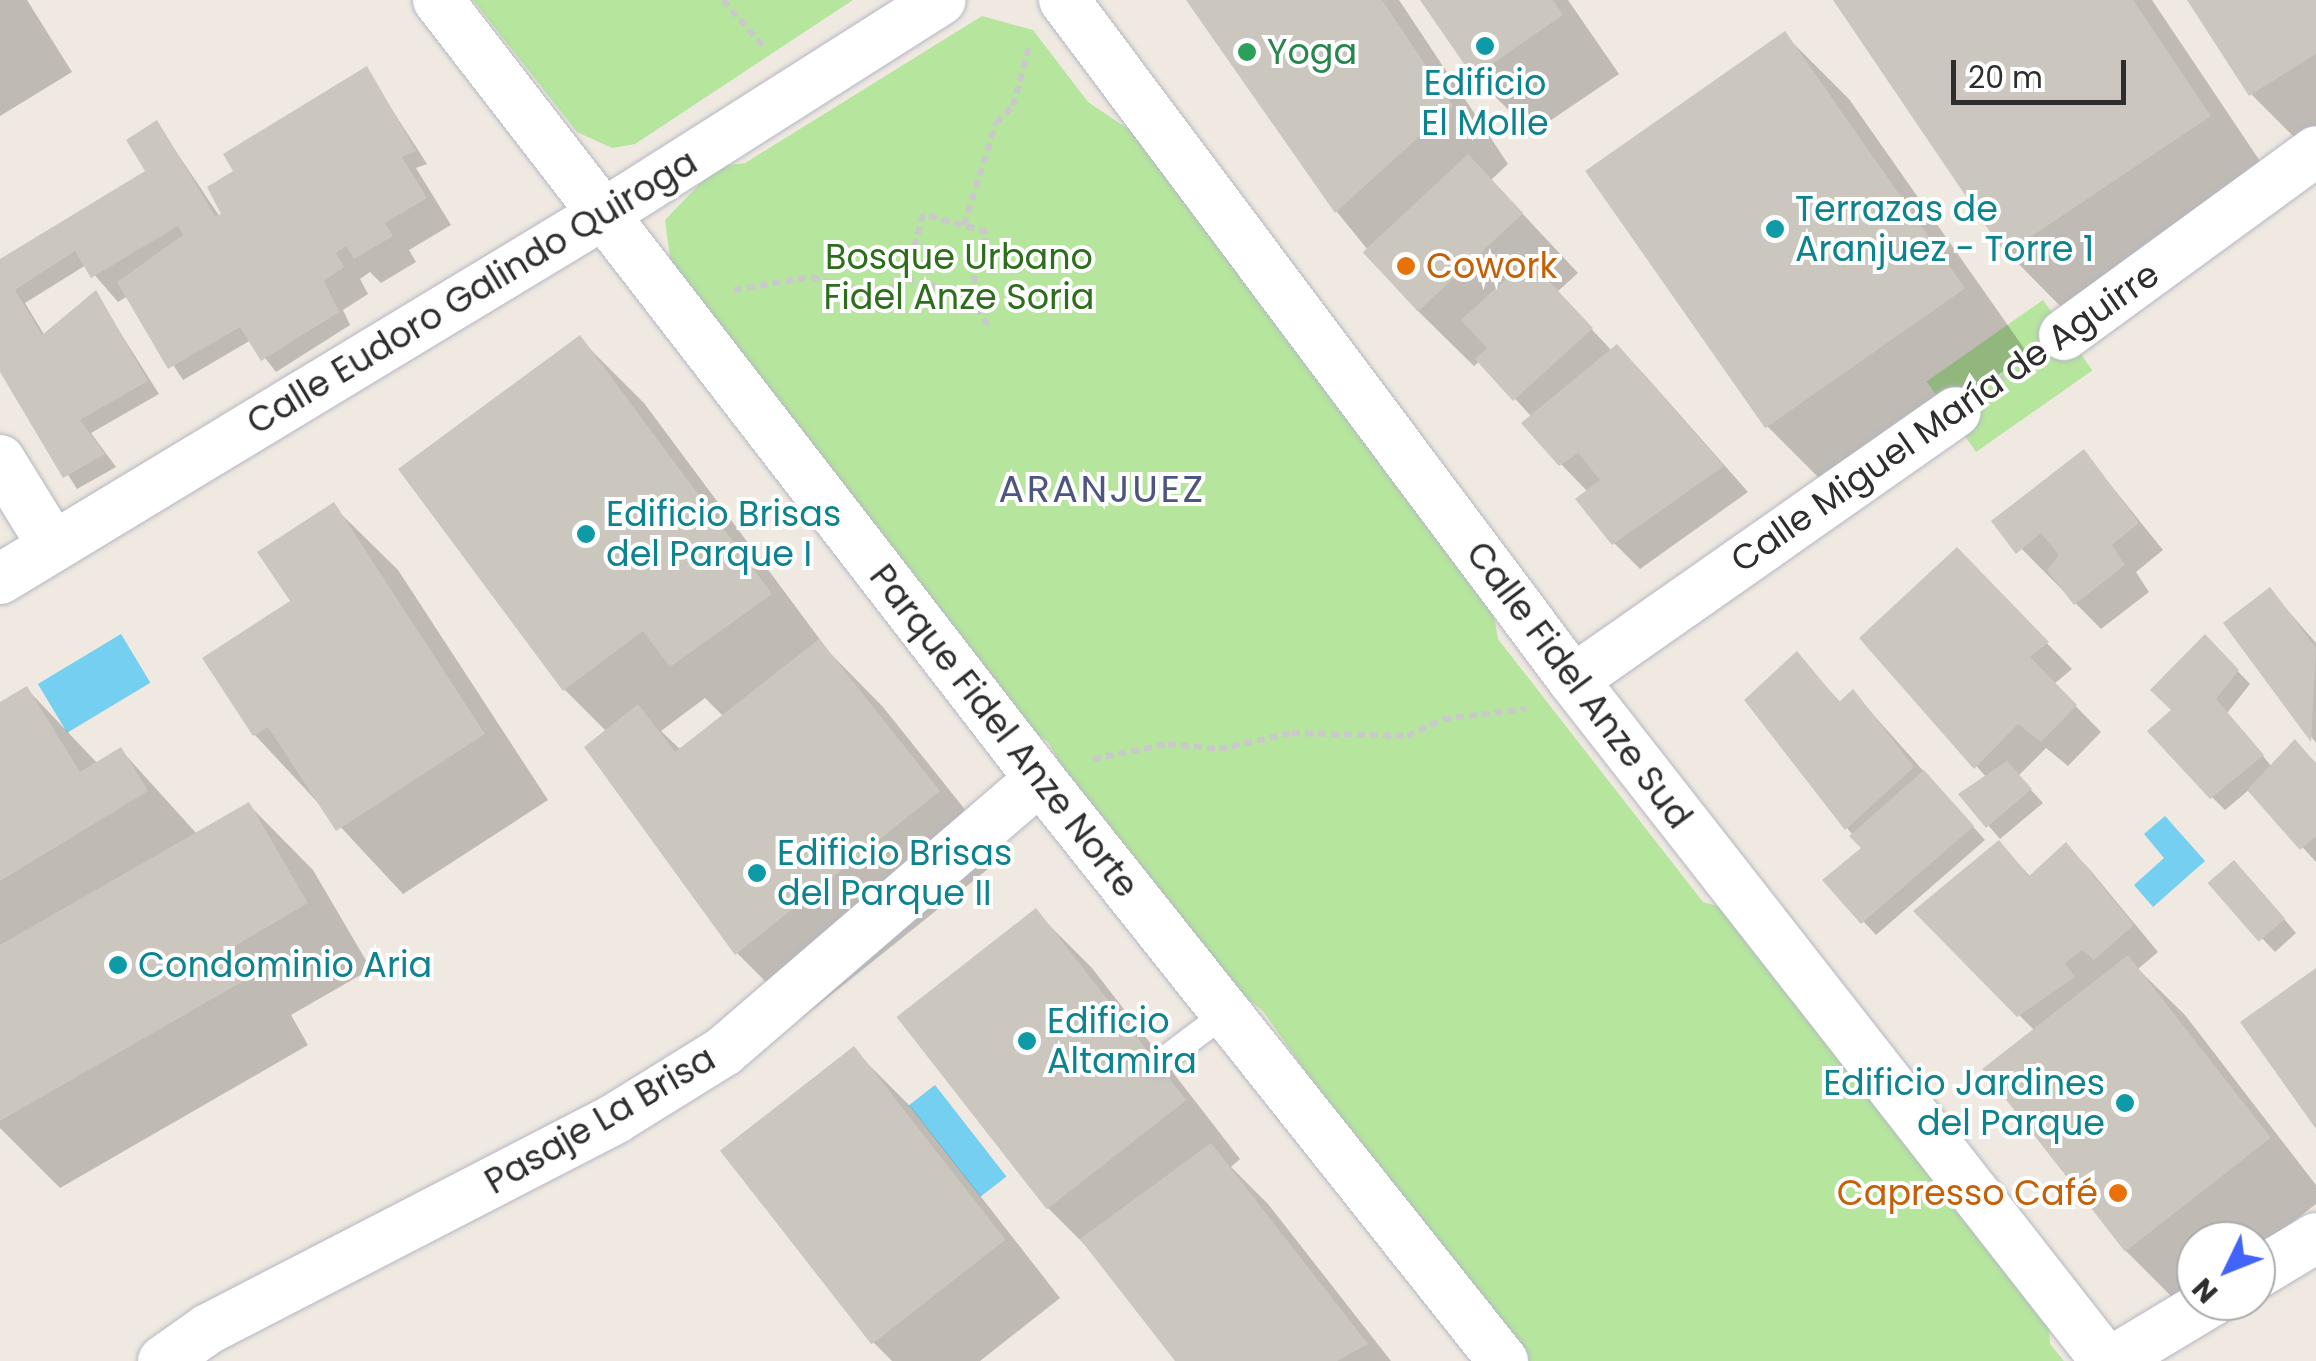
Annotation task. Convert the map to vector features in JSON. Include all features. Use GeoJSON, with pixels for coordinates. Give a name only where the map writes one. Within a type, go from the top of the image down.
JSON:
{"type":"FeatureCollection","features":[{"type":"Feature","properties":{"kind":"street","name":"Parque Fidel Anze Norte"},"geometry":{"type":"LineString","coordinates":[[438,0],[602,215],[1061,770],[1226,1012],[1480,1354]]}},
{"type":"Feature","properties":{"kind":"street","name":"Calle Eudoro Galindo Quiroga"},"geometry":{"type":"LineString","coordinates":[[0,580],[602,215],[941,0]]}},
{"type":"Feature","properties":{"kind":"street","name":"Calle Fidel Anze Sud"},"geometry":{"type":"LineString","coordinates":[[1064,0],[1555,693],[2109,1361]]}},
{"type":"Feature","properties":{"kind":"street","name":"Calle Miguel María de Aguirre"},"geometry":{"type":"LineString","coordinates":[[2064,335],[2316,151]]}},
{"type":"Feature","properties":{"kind":"street","name":"Calle Miguel María de Aguirre"},"geometry":{"type":"LineString","coordinates":[[1555,693],[1956,412]]}},
{"type":"Feature","properties":{"kind":"street"},"geometry":{"type":"LineString","coordinates":[[0,460],[53,546]]}},
{"type":"Feature","properties":{"kind":"street","name":"Pasaje La Brisa"},"geometry":{"type":"LineString","coordinates":[[163,1361],[208,1330],[616,1118],[724,1050],[1061,770]]}},
{"type":"Feature","properties":{"kind":"street"},"geometry":{"type":"LineString","coordinates":[[2276,1262],[2316,1238]]}},
{"type":"Feature","properties":{"kind":"street"},"geometry":{"type":"LineString","coordinates":[[2109,1361],[2178,1321]]}},
{"type":"Feature","properties":{"kind":"lane"},"geometry":{"type":"LineString","coordinates":[[1158,1064],[1226,1012]]}},
{"type":"Feature","properties":{"kind":"path"},"geometry":{"type":"LineString","coordinates":[[723,0],[764,48]]}},
{"type":"Feature","properties":{"kind":"path"},"geometry":{"type":"LineString","coordinates":[[964,225],[996,123],[1013,106],[1030,41]]}},
{"type":"Feature","properties":{"kind":"path"},"geometry":{"type":"LineString","coordinates":[[906,280],[923,214],[987,232],[970,296]]}},
{"type":"Feature","properties":{"kind":"path"},"geometry":{"type":"LineString","coordinates":[[718,290],[750,291],[810,277],[859,290],[888,290],[906,280],[970,296],[988,326]]}},
{"type":"Feature","properties":{"kind":"path","name":"Calle Miguel María de Aguirre"},"geometry":{"type":"LineString","coordinates":[[1956,412],[2064,335]]}},
{"type":"Feature","properties":{"kind":"path"},"geometry":{"type":"LineString","coordinates":[[1061,770],[1168,744],[1219,748],[1292,733],[1407,736],[1443,719],[1555,693]]}},
{"type":"Feature","properties":{"kind":"green space"},"geometry":{"type":"Polygon","coordinates":[[[473,0],[853,0],[635,144],[612,148],[577,132],[473,0]]]}},
{"type":"Feature","properties":{"kind":"green space","name":"Bosque Urbano Fidel Anze Soria"},"geometry":{"type":"Polygon","coordinates":[[[982,16],[1033,30],[1088,102],[1149,143],[1491,599],[1498,639],[1703,902],[1744,914],[2049,1329],[2050,1344],[2064,1361],[1508,1361],[1263,1011],[1232,986],[1077,793],[1048,742],[941,664],[672,271],[665,220],[716,167],[745,163],[982,16]]]}},
{"type":"Feature","properties":{"kind":"green space"},"geometry":{"type":"Polygon","coordinates":[[[2043,300],[2092,370],[1976,452],[1927,381],[2043,300]]]}},
{"type":"Feature","properties":{"kind":"water"},"geometry":{"type":"Polygon","coordinates":[[[121,634],[150,683],[67,733],[38,684],[121,634]]]}},
{"type":"Feature","properties":{"kind":"water"},"geometry":{"type":"Polygon","coordinates":[[[2165,816],[2205,861],[2153,907],[2134,885],[2164,858],[2144,834],[2165,816]]]}},
{"type":"Feature","properties":{"kind":"water"},"geometry":{"type":"Polygon","coordinates":[[[935,1085],[1006,1176],[980,1197],[909,1105],[935,1085]]]}},
{"type":"Feature","properties":{"kind":"building"},"geometry":{"type":"Polygon","coordinates":[[[1186,0],[1382,0],[1453,106],[1335,213],[1186,0]]]}},
{"type":"Feature","properties":{"kind":"building","name":"Edificio El Molle"},"geometry":{"type":"Polygon","coordinates":[[[1420,0],[1553,0],[1563,15],[1473,77],[1420,0]]]}},
{"type":"Feature","properties":{"kind":"building"},"geometry":{"type":"Polygon","coordinates":[[[1833,0],[2133,0],[2211,116],[2005,254],[1833,0]]]}},
{"type":"Feature","properties":{"kind":"building"},"geometry":{"type":"Polygon","coordinates":[[[2187,0],[2316,0],[2316,54],[2249,96],[2187,0]]]}},
{"type":"Feature","properties":{"kind":"building","name":"Terrazas de Aranjuez - Torre 1"},"geometry":{"type":"Polygon","coordinates":[[[1785,31],[1965,288],[1765,428],[1585,171],[1785,31]]]}},
{"type":"Feature","properties":{"kind":"building"},"geometry":{"type":"Polygon","coordinates":[[[367,66],[416,151],[402,157],[427,198],[385,223],[393,236],[354,259],[346,246],[336,253],[344,267],[324,281],[339,312],[261,361],[240,327],[168,369],[117,282],[183,235],[178,226],[91,278],[75,251],[15,290],[42,335],[96,290],[148,381],[80,420],[105,454],[63,478],[0,372],[0,259],[145,171],[126,140],[157,120],[215,216],[221,214],[207,187],[233,171],[223,154],[367,66]]]}},
{"type":"Feature","properties":{"kind":"building"},"geometry":{"type":"Polygon","coordinates":[[[1468,154],[1523,213],[1418,311],[1363,252],[1468,154]]]}},
{"type":"Feature","properties":{"kind":"building"},"geometry":{"type":"Polygon","coordinates":[[[1528,259],[1593,328],[1513,401],[1475,359],[1487,348],[1461,320],[1528,259]]]}},
{"type":"Feature","properties":{"kind":"building","name":"Edificio Brisas del Parque I"},"geometry":{"type":"Polygon","coordinates":[[[580,335],[772,594],[670,667],[643,631],[563,691],[398,469],[580,335]]]}},
{"type":"Feature","properties":{"kind":"building"},"geometry":{"type":"Polygon","coordinates":[[[1617,344],[1724,466],[1612,545],[1575,499],[1600,480],[1578,453],[1559,466],[1521,423],[1617,344]]]}},
{"type":"Feature","properties":{"kind":"building"},"geometry":{"type":"Polygon","coordinates":[[[2084,449],[2139,523],[2112,545],[2125,565],[2074,605],[2047,570],[2059,555],[2041,533],[2016,554],[1991,521],[2084,449]]]}},
{"type":"Feature","properties":{"kind":"building"},"geometry":{"type":"Polygon","coordinates":[[[334,502],[485,734],[336,831],[268,727],[253,736],[202,658],[290,601],[257,552],[334,502]]]}},
{"type":"Feature","properties":{"kind":"building"},"geometry":{"type":"Polygon","coordinates":[[[1957,547],[2049,642],[2030,657],[2077,705],[2041,742],[2018,724],[1974,769],[1859,638],[1957,547]]]}},
{"type":"Feature","properties":{"kind":"building"},"geometry":{"type":"Polygon","coordinates":[[[2270,587],[2316,648],[2311,742],[2223,623],[2270,587]]]}},
{"type":"Feature","properties":{"kind":"building"},"geometry":{"type":"Polygon","coordinates":[[[2205,634],[2239,670],[2216,699],[2264,755],[2210,799],[2147,731],[2171,710],[2150,690],[2205,634]]]}},
{"type":"Feature","properties":{"kind":"building","name":"Edificio Brisas del Parque II"},"geometry":{"type":"Polygon","coordinates":[[[819,639],[940,791],[735,955],[584,747],[638,704],[675,752],[819,639]]]}},
{"type":"Feature","properties":{"kind":"building"},"geometry":{"type":"Polygon","coordinates":[[[1797,651],[1839,702],[1853,689],[1914,767],[1845,830],[1744,700],[1797,651]]]}},
{"type":"Feature","properties":{"kind":"building"},"geometry":{"type":"Polygon","coordinates":[[[27,686],[80,772],[121,747],[148,791],[0,881],[0,702],[27,686]]]}},
{"type":"Feature","properties":{"kind":"building"},"geometry":{"type":"Polygon","coordinates":[[[2295,739],[2316,764],[2316,836],[2300,850],[2247,790],[2295,739]]]}},
{"type":"Feature","properties":{"kind":"building"},"geometry":{"type":"Polygon","coordinates":[[[2007,761],[2032,789],[1986,828],[1958,794],[2007,761]]]}},
{"type":"Feature","properties":{"kind":"building"},"geometry":{"type":"Polygon","coordinates":[[[1924,770],[1974,826],[1861,924],[1822,880],[1861,848],[1849,836],[1924,770]]]}},
{"type":"Feature","properties":{"kind":"building","name":"Condominio Aria"},"geometry":{"type":"Polygon","coordinates":[[[249,802],[308,903],[228,950],[245,980],[0,1121],[0,945],[249,802]]]}},
{"type":"Feature","properties":{"kind":"building"},"geometry":{"type":"Polygon","coordinates":[[[1999,840],[2029,876],[2066,842],[2134,925],[2094,960],[2082,950],[2065,963],[2075,977],[2017,1017],[1913,911],[1999,840]]]}},
{"type":"Feature","properties":{"kind":"building"},"geometry":{"type":"Polygon","coordinates":[[[2234,860],[2285,919],[2259,942],[2208,883],[2234,860]]]}},
{"type":"Feature","properties":{"kind":"building","name":"Edificio Altamira"},"geometry":{"type":"Polygon","coordinates":[[[1036,908],[1186,1100],[1047,1209],[897,1017],[1036,908]]]}},
{"type":"Feature","properties":{"kind":"building","name":"Edificio Jardines del Parque"},"geometry":{"type":"Polygon","coordinates":[[[2128,955],[2271,1138],[2125,1252],[1982,1069],[2128,955]]]}},
{"type":"Feature","properties":{"kind":"building"},"geometry":{"type":"Polygon","coordinates":[[[2316,968],[2316,1129],[2240,1022],[2316,968]]]}},
{"type":"Feature","properties":{"kind":"building"},"geometry":{"type":"Polygon","coordinates":[[[854,1046],[1005,1240],[871,1345],[720,1151],[854,1046]]]}},
{"type":"Feature","properties":{"kind":"building"},"geometry":{"type":"Polygon","coordinates":[[[1211,1143],[1368,1344],[1337,1361],[1175,1361],[1080,1239],[1211,1143]]]}},
{"type":"Feature","properties":{"kind":"place","name":"Edificio El Molle"},"geometry":{"type":"Point","coordinates":[1485,46]}},
{"type":"Feature","properties":{"kind":"place","name":"Yoga"},"geometry":{"type":"Point","coordinates":[1247,52]}},
{"type":"Feature","properties":{"kind":"place","name":"Terrazas de Aranjuez - Torre 1"},"geometry":{"type":"Point","coordinates":[1775,229]}},
{"type":"Feature","properties":{"kind":"place","name":"Cowork"},"geometry":{"type":"Point","coordinates":[1406,266]}},
{"type":"Feature","properties":{"kind":"place","name":"Edificio Brisas del Parque I"},"geometry":{"type":"Point","coordinates":[586,534]}},
{"type":"Feature","properties":{"kind":"place","name":"Edificio Brisas del Parque II"},"geometry":{"type":"Point","coordinates":[757,873]}},
{"type":"Feature","properties":{"kind":"place","name":"Condominio Aria"},"geometry":{"type":"Point","coordinates":[118,965]}},
{"type":"Feature","properties":{"kind":"place","name":"Edificio Altamira"},"geometry":{"type":"Point","coordinates":[1027,1041]}},
{"type":"Feature","properties":{"kind":"place","name":"Edificio Jardines del Parque"},"geometry":{"type":"Point","coordinates":[2125,1103]}},
{"type":"Feature","properties":{"kind":"place","name":"Capresso Café"},"geometry":{"type":"Point","coordinates":[2118,1193]}},
{"type":"Feature","properties":{"kind":"district","name":"ARANJUEZ"},"geometry":{"type":"Point","coordinates":[1102,489]}}]}
